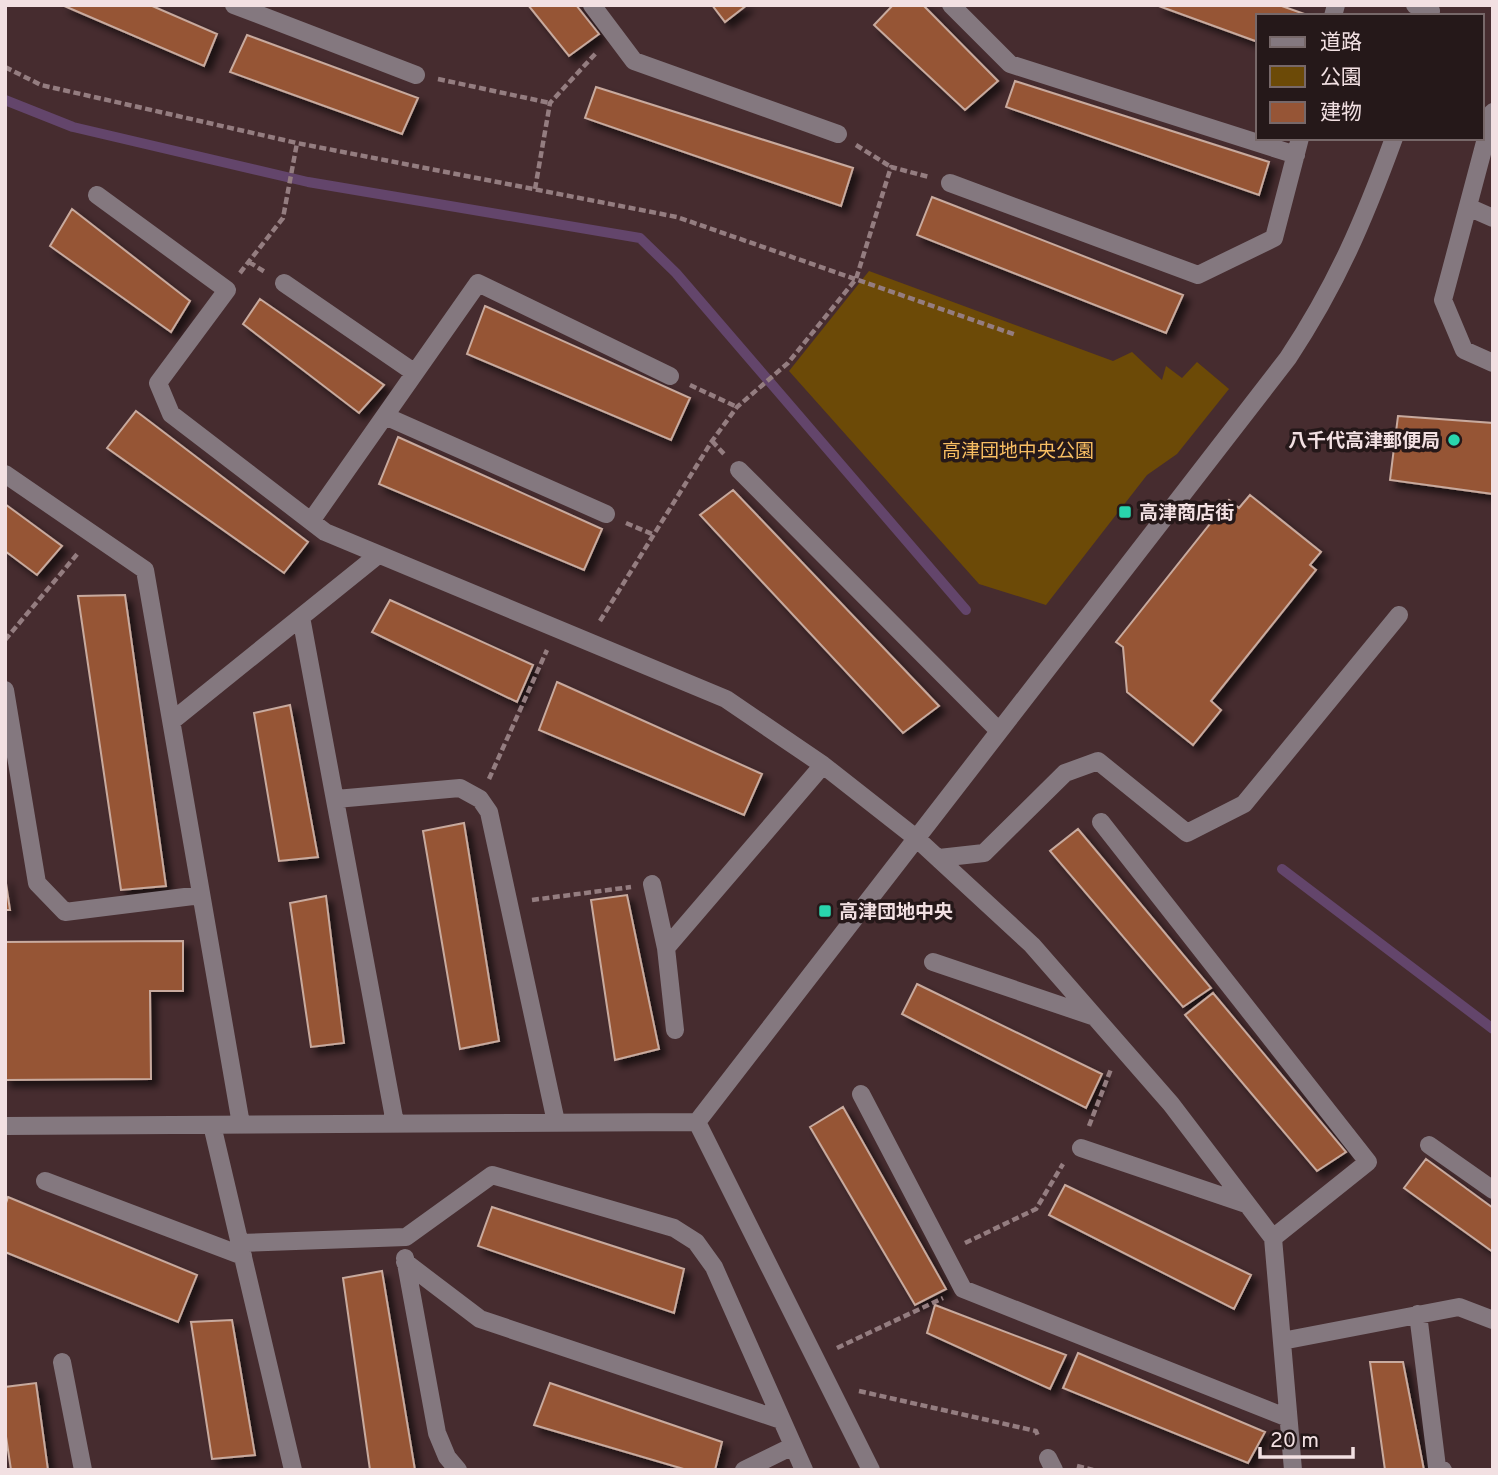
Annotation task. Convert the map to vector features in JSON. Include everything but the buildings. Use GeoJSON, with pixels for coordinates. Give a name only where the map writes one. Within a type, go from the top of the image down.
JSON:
{"type":"FeatureCollection","features":[{"type":"Feature","properties":{"kind":"street"},"geometry":{"type":"LineString","coordinates":[[234,5],[273,12],[416,75]]}},
{"type":"Feature","properties":{"kind":"street"},"geometry":{"type":"LineString","coordinates":[[592,5],[634,61],[838,135]]}},
{"type":"Feature","properties":{"kind":"street"},"geometry":{"type":"LineString","coordinates":[[951,5],[1010,64],[1256,135]]}},
{"type":"Feature","properties":{"kind":"street"},"geometry":{"type":"LineString","coordinates":[[1493,112],[1443,300],[1464,350],[1493,362]]}},
{"type":"Feature","properties":{"kind":"street"},"geometry":{"type":"LineString","coordinates":[[950,183],[1198,275],[1274,238],[1298,147],[1274,140]]}},
{"type":"Feature","properties":{"kind":"street"},"geometry":{"type":"LineString","coordinates":[[697,1122],[1259,398],[1331,292],[1393,140]]}},
{"type":"Feature","properties":{"kind":"street"},"geometry":{"type":"LineString","coordinates":[[97,195],[227,290],[158,383],[171,414],[326,532],[726,699],[823,765],[916,838],[1032,945],[1171,1104],[1273,1238],[1293,1470]]}},
{"type":"Feature","properties":{"kind":"street"},"geometry":{"type":"LineString","coordinates":[[1468,206],[1493,218]]}},
{"type":"Feature","properties":{"kind":"street"},"geometry":{"type":"LineString","coordinates":[[284,283],[415,373]]}},
{"type":"Feature","properties":{"kind":"street"},"geometry":{"type":"LineString","coordinates":[[311,521],[478,283],[670,376]]}},
{"type":"Feature","properties":{"kind":"street"},"geometry":{"type":"LineString","coordinates":[[385,416],[606,514]]}},
{"type":"Feature","properties":{"kind":"street"},"geometry":{"type":"LineString","coordinates":[[739,470],[999,731]]}},
{"type":"Feature","properties":{"kind":"street"},"geometry":{"type":"LineString","coordinates":[[5,474],[145,570],[241,1124]]}},
{"type":"Feature","properties":{"kind":"street"},"geometry":{"type":"LineString","coordinates":[[172,721],[378,555]]}},
{"type":"Feature","properties":{"kind":"street"},"geometry":{"type":"LineString","coordinates":[[939,859],[984,853],[1065,773],[1098,761],[1187,833],[1244,804],[1399,615]]}},
{"type":"Feature","properties":{"kind":"street"},"geometry":{"type":"LineString","coordinates":[[300,617],[396,1123]]}},
{"type":"Feature","properties":{"kind":"street"},"geometry":{"type":"LineString","coordinates":[[5,690],[37,883],[65,912],[201,895]]}},
{"type":"Feature","properties":{"kind":"street"},"geometry":{"type":"LineString","coordinates":[[666,948],[823,765]]}},
{"type":"Feature","properties":{"kind":"street"},"geometry":{"type":"LineString","coordinates":[[336,799],[460,788],[480,799],[489,812],[556,1122]]}},
{"type":"Feature","properties":{"kind":"street"},"geometry":{"type":"LineString","coordinates":[[1101,822],[1368,1162],[1273,1238]]}},
{"type":"Feature","properties":{"kind":"street"},"geometry":{"type":"LineString","coordinates":[[652,884],[666,948],[675,1030]]}},
{"type":"Feature","properties":{"kind":"street"},"geometry":{"type":"LineString","coordinates":[[933,962],[1095,1017]]}},
{"type":"Feature","properties":{"kind":"street"},"geometry":{"type":"LineString","coordinates":[[860,1094],[963,1289],[1289,1418]]}},
{"type":"Feature","properties":{"kind":"street"},"geometry":{"type":"LineString","coordinates":[[5,1126],[697,1122]]}},
{"type":"Feature","properties":{"kind":"street"},"geometry":{"type":"LineString","coordinates":[[697,1122],[871,1470]]}},
{"type":"Feature","properties":{"kind":"street"},"geometry":{"type":"LineString","coordinates":[[212,1125],[293,1470]]}},
{"type":"Feature","properties":{"kind":"street"},"geometry":{"type":"LineString","coordinates":[[1429,1145],[1493,1190]]}},
{"type":"Feature","properties":{"kind":"street"},"geometry":{"type":"LineString","coordinates":[[1081,1148],[1246,1204]]}},
{"type":"Feature","properties":{"kind":"street"},"geometry":{"type":"LineString","coordinates":[[45,1181],[241,1249],[406,1237],[492,1175],[674,1228],[696,1242],[714,1267],[804,1470]]}},
{"type":"Feature","properties":{"kind":"street"},"geometry":{"type":"LineString","coordinates":[[406,1237],[405,1262],[437,1433],[447,1457],[458,1470]]}},
{"type":"Feature","properties":{"kind":"street"},"geometry":{"type":"LineString","coordinates":[[405,1262],[480,1319],[781,1420]]}},
{"type":"Feature","properties":{"kind":"street"},"geometry":{"type":"LineString","coordinates":[[1282,1341],[1459,1307],[1493,1320]]}},
{"type":"Feature","properties":{"kind":"street"},"geometry":{"type":"LineString","coordinates":[[1418,1314],[1437,1467],[1443,1470]]}},
{"type":"Feature","properties":{"kind":"street"},"geometry":{"type":"LineString","coordinates":[[62,1362],[83,1470]]}},
{"type":"Feature","properties":{"kind":"street"},"geometry":{"type":"LineString","coordinates":[[744,1470],[793,1446]]}},
{"type":"Feature","properties":{"kind":"path"},"geometry":{"type":"LineString","coordinates":[[535,189],[550,103],[614,34]]}},
{"type":"Feature","properties":{"kind":"path"},"geometry":{"type":"LineString","coordinates":[[5,67],[41,85],[297,143],[677,217],[1016,335]]}},
{"type":"Feature","properties":{"kind":"path"},"geometry":{"type":"LineString","coordinates":[[416,75],[550,103]]}},
{"type":"Feature","properties":{"kind":"path"},"geometry":{"type":"LineString","coordinates":[[838,135],[891,167],[950,183]]}},
{"type":"Feature","properties":{"kind":"path"},"geometry":{"type":"LineString","coordinates":[[227,290],[283,218],[297,143]]}},
{"type":"Feature","properties":{"kind":"path"},"geometry":{"type":"LineString","coordinates":[[589,640],[652,534],[737,407],[788,363],[856,279],[891,167]]}},
{"type":"Feature","properties":{"kind":"path"},"geometry":{"type":"LineString","coordinates":[[670,376],[737,407]]}},
{"type":"Feature","properties":{"kind":"path"},"geometry":{"type":"LineString","coordinates":[[5,640],[94,534]]}},
{"type":"Feature","properties":{"kind":"path"},"geometry":{"type":"LineString","coordinates":[[480,799],[558,627]]}},
{"type":"Feature","properties":{"kind":"path"},"geometry":{"type":"LineString","coordinates":[[509,903],[652,884]]}},
{"type":"Feature","properties":{"kind":"path"},"geometry":{"type":"LineString","coordinates":[[945,1254],[1036,1209],[1057,1170],[1081,1148],[1120,1045]]}},
{"type":"Feature","properties":{"kind":"path"},"geometry":{"type":"LineString","coordinates":[[817,1358],[963,1289]]}},
{"type":"Feature","properties":{"kind":"path"},"geometry":{"type":"LineString","coordinates":[[830,1384],[1036,1431],[1051,1464]]}},
{"type":"Feature","properties":{"kind":"green space","name":"高津団地中央公園"},"geometry":{"type":"Polygon","coordinates":[[[869,271],[1113,361],[1132,352],[1162,380],[1166,366],[1182,378],[1197,362],[1229,389],[1177,454],[1147,475],[1046,605],[979,584],[789,371],[869,271]]]}},
{"type":"Feature","properties":{"kind":"waterway"},"geometry":{"type":"LineString","coordinates":[[5,100],[73,127],[308,182],[640,238],[676,273],[966,610]]}},
{"type":"Feature","properties":{"kind":"waterway"},"geometry":{"type":"LineString","coordinates":[[1282,869],[1493,1029]]}},
{"type":"Feature","properties":{"kind":"place","name":"八千代高津郵便局"},"geometry":{"type":"Point","coordinates":[1454,440]}},
{"type":"Feature","properties":{"kind":"place","name":"高津商店街"},"geometry":{"type":"Point","coordinates":[1125,512]}},
{"type":"Feature","properties":{"kind":"place","name":"高津団地中央"},"geometry":{"type":"Point","coordinates":[825,911]}}]}
